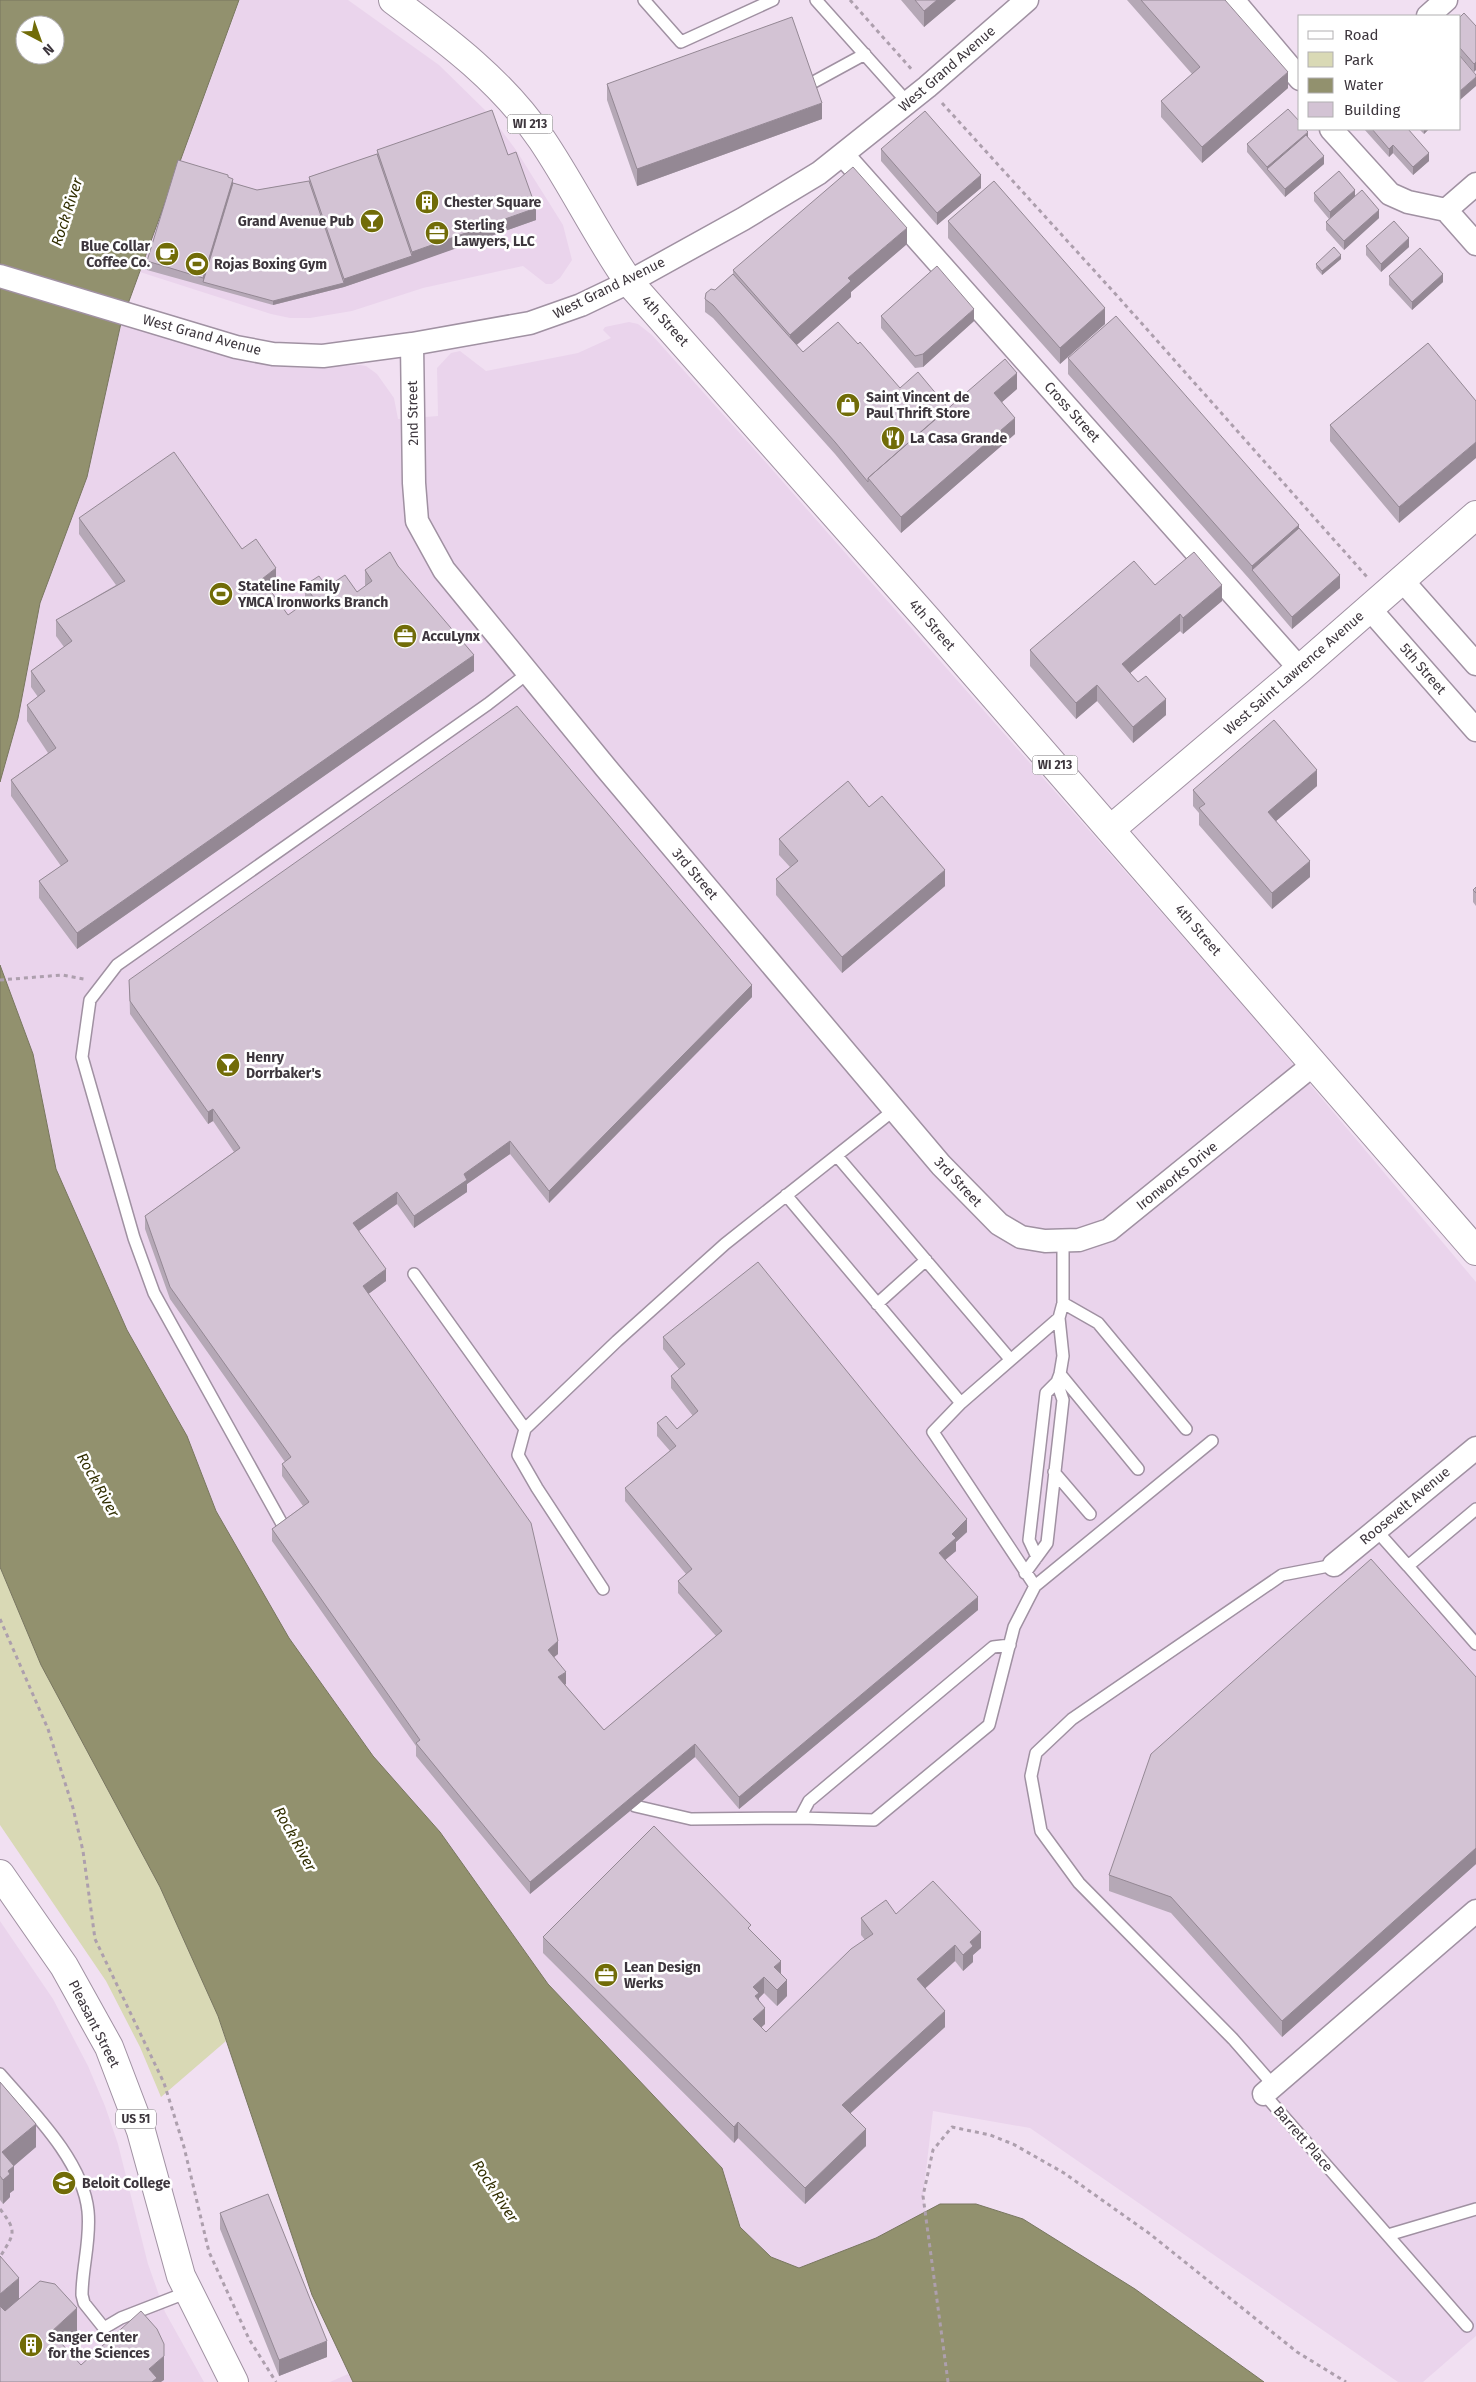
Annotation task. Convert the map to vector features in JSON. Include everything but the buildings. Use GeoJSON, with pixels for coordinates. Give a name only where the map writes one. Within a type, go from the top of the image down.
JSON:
{"type":"FeatureCollection","features":[{"type":"Feature","properties":{"kind":"main road","name":"4th Street"},"geometry":{"type":"LineString","coordinates":[[393,0],[450,43],[494,82],[510,100],[541,138],[629,282],[781,451],[1476,1251]]}},
{"type":"Feature","properties":{"kind":"main road","name":"West Saint Lawrence Avenue"},"geometry":{"type":"LineString","coordinates":[[1111,829],[1300,669],[1476,515]]}},
{"type":"Feature","properties":{"kind":"main road","name":"Pleasant Street"},"geometry":{"type":"LineString","coordinates":[[0,1874],[64,1966],[109,2047],[141,2131],[181,2276],[234,2382]]}},
{"type":"Feature","properties":{"kind":"street","name":"West Grand Avenue"},"geometry":{"type":"LineString","coordinates":[[0,276],[236,347],[273,354],[323,356],[412,344],[530,323],[560,314],[629,282],[790,191],[843,155],[927,87],[1027,0]]}},
{"type":"Feature","properties":{"kind":"street"},"geometry":{"type":"LineString","coordinates":[[1233,0],[1298,77]]}},
{"type":"Feature","properties":{"kind":"street"},"geometry":{"type":"LineString","coordinates":[[1429,15],[1446,0]]}},
{"type":"Feature","properties":{"kind":"street"},"geometry":{"type":"LineString","coordinates":[[1332,130],[1390,194],[1402,200],[1446,210],[1476,244]]}},
{"type":"Feature","properties":{"kind":"street","name":"Cross Street"},"geometry":{"type":"LineString","coordinates":[[843,155],[1300,669]]}},
{"type":"Feature","properties":{"kind":"street"},"geometry":{"type":"LineString","coordinates":[[1446,210],[1476,184]]}},
{"type":"Feature","properties":{"kind":"street","name":"2nd Street"},"geometry":{"type":"LineString","coordinates":[[412,344],[414,483]]}},
{"type":"Feature","properties":{"kind":"street","name":"3rd Street"},"geometry":{"type":"LineString","coordinates":[[414,483],[417,521],[444,570],[528,673],[941,1165],[999,1224],[1021,1236]]}},
{"type":"Feature","properties":{"kind":"street"},"geometry":{"type":"LineString","coordinates":[[1384,594],[1476,664]]}},
{"type":"Feature","properties":{"kind":"street","name":"5th Street"},"geometry":{"type":"LineString","coordinates":[[1384,594],[1476,730]]}},
{"type":"Feature","properties":{"kind":"street","name":"Ironworks Drive"},"geometry":{"type":"LineString","coordinates":[[1021,1236],[1045,1241],[1079,1240],[1109,1230],[1314,1064]]}},
{"type":"Feature","properties":{"kind":"street","name":"Roosevelt Avenue"},"geometry":{"type":"LineString","coordinates":[[1334,1565],[1476,1448]]}},
{"type":"Feature","properties":{"kind":"street","name":"Barrett Place"},"geometry":{"type":"LineString","coordinates":[[1269,2090],[1476,1911]]}},
{"type":"Feature","properties":{"kind":"lane"},"geometry":{"type":"LineString","coordinates":[[644,0],[681,42],[773,0]]}},
{"type":"Feature","properties":{"kind":"lane"},"geometry":{"type":"LineString","coordinates":[[816,0],[908,102]]}},
{"type":"Feature","properties":{"kind":"lane"},"geometry":{"type":"LineString","coordinates":[[810,84],[865,54]]}},
{"type":"Feature","properties":{"kind":"lane"},"geometry":{"type":"LineString","coordinates":[[286,1531],[154,1293],[134,1238],[82,1057],[90,1000],[117,965],[488,704],[528,673]]}},
{"type":"Feature","properties":{"kind":"lane"},"geometry":{"type":"LineString","coordinates":[[603,1589],[537,1488],[518,1455],[525,1429],[617,1341],[725,1244],[894,1110]]}},
{"type":"Feature","properties":{"kind":"lane"},"geometry":{"type":"LineString","coordinates":[[837,1156],[1010,1359]]}},
{"type":"Feature","properties":{"kind":"lane"},"geometry":{"type":"LineString","coordinates":[[786,1195],[960,1403]]}},
{"type":"Feature","properties":{"kind":"lane"},"geometry":{"type":"LineString","coordinates":[[1025,1573],[1047,1543],[1063,1400],[1058,1378],[1063,1356],[1059,1318],[1063,1303],[1064,1240]]}},
{"type":"Feature","properties":{"kind":"lane"},"geometry":{"type":"LineString","coordinates":[[877,1304],[926,1260]]}},
{"type":"Feature","properties":{"kind":"lane"},"geometry":{"type":"LineString","coordinates":[[414,1274],[525,1429]]}},
{"type":"Feature","properties":{"kind":"lane"},"geometry":{"type":"LineString","coordinates":[[1063,1303],[1098,1323],[1186,1429]]}},
{"type":"Feature","properties":{"kind":"lane"},"geometry":{"type":"LineString","coordinates":[[1035,1586],[933,1432],[960,1403],[1059,1318]]}},
{"type":"Feature","properties":{"kind":"lane"},"geometry":{"type":"LineString","coordinates":[[1037,1557],[1029,1540],[1046,1393],[1058,1378]]}},
{"type":"Feature","properties":{"kind":"lane"},"geometry":{"type":"LineString","coordinates":[[1058,1378],[1138,1470]]}},
{"type":"Feature","properties":{"kind":"lane"},"geometry":{"type":"LineString","coordinates":[[1043,1430],[1058,1432]]}},
{"type":"Feature","properties":{"kind":"lane"},"geometry":{"type":"LineString","coordinates":[[636,1806],[691,1819],[800,1818],[874,1820],[989,1725],[1014,1627],[1035,1586],[1212,1441]]}},
{"type":"Feature","properties":{"kind":"lane"},"geometry":{"type":"LineString","coordinates":[[1054,1472],[1090,1514]]}},
{"type":"Feature","properties":{"kind":"lane"},"geometry":{"type":"LineString","coordinates":[[1408,1566],[1476,1510]]}},
{"type":"Feature","properties":{"kind":"lane"},"geometry":{"type":"LineString","coordinates":[[1376,1530],[1476,1644]]}},
{"type":"Feature","properties":{"kind":"lane"},"geometry":{"type":"LineString","coordinates":[[1269,2090],[1233,2039],[1079,1883],[1041,1831],[1031,1776],[1036,1753],[1072,1719],[1282,1575],[1334,1565]]}},
{"type":"Feature","properties":{"kind":"lane"},"geometry":{"type":"LineString","coordinates":[[800,1818],[809,1801],[993,1647],[1010,1645]]}},
{"type":"Feature","properties":{"kind":"lane"},"geometry":{"type":"LineString","coordinates":[[0,2074],[44,2125],[73,2167],[84,2193],[88,2210],[89,2236],[82,2295],[84,2303],[104,2328],[121,2318],[188,2292]]}},
{"type":"Feature","properties":{"kind":"lane","name":"Barrett Place"},"geometry":{"type":"LineString","coordinates":[[1269,2090],[1388,2235],[1467,2326]]}},
{"type":"Feature","properties":{"kind":"lane"},"geometry":{"type":"LineString","coordinates":[[1388,2235],[1476,2209]]}},
{"type":"Feature","properties":{"kind":"path"},"geometry":{"type":"LineString","coordinates":[[850,0],[1384,594]]}},
{"type":"Feature","properties":{"kind":"path"},"geometry":{"type":"LineString","coordinates":[[0,980],[62,975]]}},
{"type":"Feature","properties":{"kind":"path"},"geometry":{"type":"LineString","coordinates":[[0,1619],[48,1729],[66,1783],[83,1851],[95,1939],[164,2083],[184,2147],[209,2252],[249,2339],[276,2382]]}},
{"type":"Feature","properties":{"kind":"path"},"geometry":{"type":"LineString","coordinates":[[948,2382],[924,2196],[933,2150],[952,2127],[990,2135],[1013,2144],[1064,2173],[1150,2234],[1244,2312],[1297,2352],[1346,2382]]}},
{"type":"Feature","properties":{"kind":"path"},"geometry":{"type":"LineString","coordinates":[[0,2209],[10,2222],[13,2232],[13,2238],[0,2257]]}},
{"type":"Feature","properties":{"kind":"shaded area"},"geometry":{"type":"Polygon","coordinates":[[[240,0],[348,0],[439,65],[490,115],[516,150],[563,225],[572,260],[560,278],[552,284],[546,284],[523,266],[423,288],[352,311],[310,318],[290,318],[271,314],[140,272],[240,0]]]}},
{"type":"Feature","properties":{"kind":"shaded area"},"geometry":{"type":"Polygon","coordinates":[[[629,322],[638,324],[652,335],[754,449],[1261,1026],[1476,1282],[1476,2336],[1423,2382],[1398,2382],[1030,2128],[933,2111],[923,2196],[926,2212],[876,2238],[799,2268],[771,2257],[740,2226],[735,2209],[526,1967],[531,1960],[440,1832],[373,1756],[289,1638],[216,1511],[187,1436],[127,1330],[56,1169],[33,1054],[0,965],[0,782],[18,718],[40,603],[87,477],[121,324],[278,365],[300,368],[366,366],[377,374],[394,398],[398,419],[438,416],[437,368],[451,353],[460,351],[486,371],[578,353],[611,338],[603,330],[605,327],[629,322]]]}},
{"type":"Feature","properties":{"kind":"shaded area","name":"Beloit College"},"geometry":{"type":"Polygon","coordinates":[[[0,1921],[53,1999],[88,2066],[105,2106],[118,2144],[148,2264],[165,2312],[204,2382],[0,2382],[0,1921]]]}},
{"type":"Feature","properties":{"kind":"shaded area"},"geometry":{"type":"Polygon","coordinates":[[[348,2374],[353,2382],[330,2382],[348,2374]]]}},
{"type":"Feature","properties":{"kind":"green space"},"geometry":{"type":"Polygon","coordinates":[[[0,1567],[41,1665],[160,1887],[218,2016],[226,2041],[161,2097],[140,2047],[106,1981],[0,1825],[0,1567]]]}},
{"type":"Feature","properties":{"kind":"water","name":"Rock River"},"geometry":{"type":"Polygon","coordinates":[[[0,0],[239,0],[121,323],[87,477],[40,603],[18,718],[0,782],[0,0]]]}},
{"type":"Feature","properties":{"kind":"water","name":"Rock River"},"geometry":{"type":"Polygon","coordinates":[[[0,965],[33,1054],[56,1169],[127,1330],[187,1436],[216,1511],[289,1638],[373,1756],[440,1832],[548,1984],[722,2168],[740,2227],[771,2257],[799,2268],[876,2238],[940,2204],[976,2204],[1023,2219],[1135,2289],[1264,2382],[353,2382],[312,2295],[218,2016],[160,1887],[41,1665],[0,1567],[0,965]]]}},
{"type":"Feature","properties":{"kind":"place","name":"Chester Square"},"geometry":{"type":"Point","coordinates":[427,202]}},
{"type":"Feature","properties":{"kind":"place","name":"Grand Avenue Pub"},"geometry":{"type":"Point","coordinates":[372,221]}},
{"type":"Feature","properties":{"kind":"place","name":"Sterling Lawyers, LLC"},"geometry":{"type":"Point","coordinates":[437,233]}},
{"type":"Feature","properties":{"kind":"place","name":"Blue Collar Coffee Co."},"geometry":{"type":"Point","coordinates":[167,254]}},
{"type":"Feature","properties":{"kind":"place","name":"Rojas Boxing Gym"},"geometry":{"type":"Point","coordinates":[197,264]}},
{"type":"Feature","properties":{"kind":"place","name":"Saint Vincent de Paul Thrift Store"},"geometry":{"type":"Point","coordinates":[848,405]}},
{"type":"Feature","properties":{"kind":"place","name":"La Casa Grande"},"geometry":{"type":"Point","coordinates":[893,438]}},
{"type":"Feature","properties":{"kind":"place","name":"Stateline Family YMCA Ironworks Branch"},"geometry":{"type":"Point","coordinates":[221,594]}},
{"type":"Feature","properties":{"kind":"place","name":"AccuLynx"},"geometry":{"type":"Point","coordinates":[405,636]}},
{"type":"Feature","properties":{"kind":"place","name":"Henry Dorrbaker's"},"geometry":{"type":"Point","coordinates":[228,1065]}},
{"type":"Feature","properties":{"kind":"place","name":"Lean Design Werks"},"geometry":{"type":"Point","coordinates":[606,1975]}},
{"type":"Feature","properties":{"kind":"place","name":"Beloit College"},"geometry":{"type":"Point","coordinates":[64,2183]}},
{"type":"Feature","properties":{"kind":"place","name":"Sanger Center for the Sciences"},"geometry":{"type":"Point","coordinates":[31,2345]}}]}
